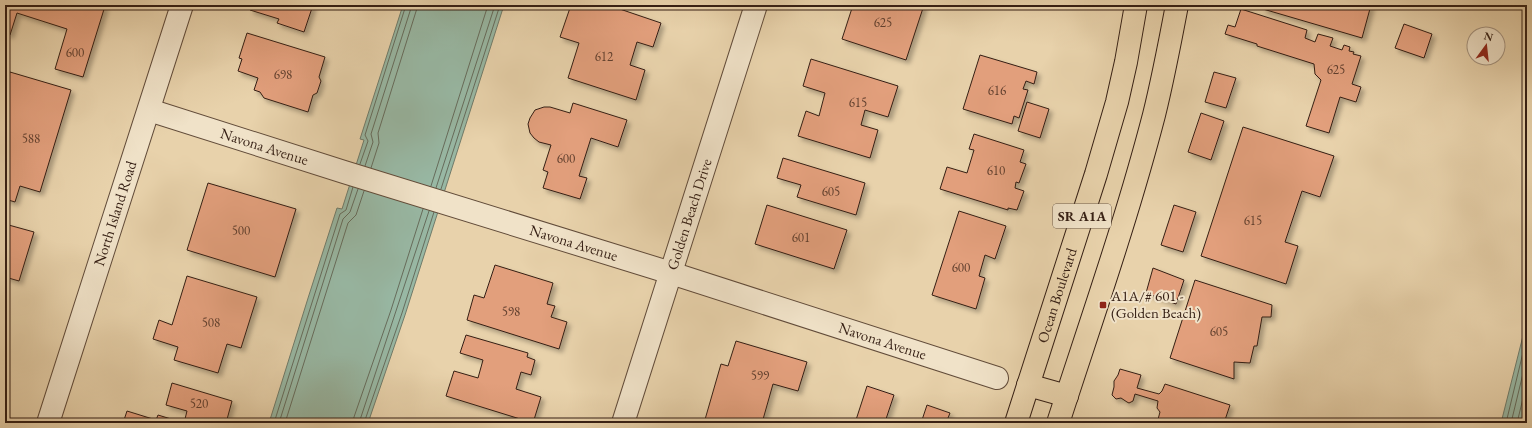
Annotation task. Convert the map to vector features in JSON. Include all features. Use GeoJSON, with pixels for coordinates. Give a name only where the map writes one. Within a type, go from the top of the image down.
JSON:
{"type":"FeatureCollection","features":[{"type":"Feature","properties":{"kind":"main road","name":"Ocean Boulevard"},"geometry":{"type":"LineString","coordinates":[[1016,423],[1096,174],[1126,62],[1136,5]]}},
{"type":"Feature","properties":{"kind":"main road","name":"SR A1A"},"geometry":{"type":"LineString","coordinates":[[1058,423],[1131,195],[1154,115],[1164,75],[1177,5]]}},
{"type":"Feature","properties":{"kind":"main road"},"geometry":{"type":"LineString","coordinates":[[1028,386],[1067,396]]}},
{"type":"Feature","properties":{"kind":"street","name":"North Island Road"},"geometry":{"type":"LineString","coordinates":[[48,423],[182,5]]}},
{"type":"Feature","properties":{"kind":"street","name":"Golden Beach Drive"},"geometry":{"type":"LineString","coordinates":[[623,423],[756,5]]}},
{"type":"Feature","properties":{"kind":"street","name":"Navona Avenue"},"geometry":{"type":"LineString","coordinates":[[149,110],[671,273],[997,378]]}},
{"type":"Feature","properties":{"kind":"water"},"geometry":{"type":"Polygon","coordinates":[[[403,5],[504,5],[405,315],[368,423],[269,423],[337,208],[342,209],[364,140],[360,139],[403,5]]]}},
{"type":"Feature","properties":{"kind":"water"},"geometry":{"type":"Polygon","coordinates":[[[1527,320],[1527,423],[1501,423],[1527,320]]]}},
{"type":"Feature","properties":{"kind":"building"},"geometry":{"type":"Polygon","coordinates":[[[5,5],[105,6],[83,77],[55,69],[67,29],[17,13],[10,35],[5,33],[5,5]]]}},
{"type":"Feature","properties":{"kind":"building"},"geometry":{"type":"Polygon","coordinates":[[[252,5],[313,5],[304,32],[277,23],[279,19],[250,10],[252,5]]]}},
{"type":"Feature","properties":{"kind":"building"},"geometry":{"type":"Polygon","coordinates":[[[571,5],[608,5],[661,23],[653,47],[637,42],[630,65],[645,70],[636,100],[568,78],[579,43],[560,37],[571,5]]]}},
{"type":"Feature","properties":{"kind":"building"},"geometry":{"type":"Polygon","coordinates":[[[853,5],[924,5],[906,60],[842,39],[853,5]]]}},
{"type":"Feature","properties":{"kind":"building"},"geometry":{"type":"Polygon","coordinates":[[[1264,5],[1371,5],[1362,38],[1263,9],[1264,5]]]}},
{"type":"Feature","properties":{"kind":"building"},"geometry":{"type":"Polygon","coordinates":[[[1241,9],[1307,30],[1305,38],[1315,42],[1318,34],[1333,38],[1330,46],[1342,50],[1344,45],[1350,47],[1349,51],[1354,52],[1353,54],[1361,56],[1352,84],[1361,87],[1356,102],[1340,97],[1329,133],[1306,126],[1321,80],[1315,74],[1314,64],[1225,34],[1228,25],[1235,27],[1241,9]]]}},
{"type":"Feature","properties":{"kind":"building"},"geometry":{"type":"Polygon","coordinates":[[[1404,24],[1432,34],[1424,58],[1395,48],[1404,24]]]}},
{"type":"Feature","properties":{"kind":"building"},"geometry":{"type":"Polygon","coordinates":[[[247,33],[325,57],[319,77],[321,81],[317,93],[313,95],[308,112],[264,98],[260,92],[254,90],[258,78],[238,71],[242,59],[239,58],[247,33]]]}},
{"type":"Feature","properties":{"kind":"building"},"geometry":{"type":"Polygon","coordinates":[[[980,55],[1037,72],[1034,84],[1026,81],[1023,89],[1028,90],[1019,118],[1014,116],[1012,124],[963,109],[980,55]]]}},
{"type":"Feature","properties":{"kind":"building"},"geometry":{"type":"Polygon","coordinates":[[[811,59],[898,86],[888,117],[865,110],[861,125],[878,130],[870,158],[798,136],[806,111],[819,116],[825,93],[803,86],[811,59]]]}},
{"type":"Feature","properties":{"kind":"building"},"geometry":{"type":"Polygon","coordinates":[[[10,72],[71,90],[40,192],[20,186],[15,202],[5,199],[5,88],[10,72]]]}},
{"type":"Feature","properties":{"kind":"building"},"geometry":{"type":"Polygon","coordinates":[[[1214,72],[1236,78],[1226,108],[1205,102],[1214,72]]]}},
{"type":"Feature","properties":{"kind":"building"},"geometry":{"type":"Polygon","coordinates":[[[1027,102],[1049,109],[1040,138],[1018,131],[1027,102]]]}},
{"type":"Feature","properties":{"kind":"building"},"geometry":{"type":"Polygon","coordinates":[[[573,103],[627,120],[618,147],[591,138],[579,176],[587,178],[580,199],[543,188],[548,172],[543,170],[551,145],[539,142],[534,138],[530,133],[528,124],[535,110],[550,107],[570,113],[573,103]]]}},
{"type":"Feature","properties":{"kind":"building"},"geometry":{"type":"Polygon","coordinates":[[[1201,113],[1224,121],[1211,160],[1188,152],[1201,113]]]}},
{"type":"Feature","properties":{"kind":"building"},"geometry":{"type":"Polygon","coordinates":[[[1243,127],[1334,156],[1320,197],[1302,191],[1285,242],[1298,246],[1286,284],[1201,256],[1243,127]]]}},
{"type":"Feature","properties":{"kind":"building"},"geometry":{"type":"Polygon","coordinates":[[[974,134],[1024,150],[1020,162],[1026,164],[1019,183],[1016,182],[1015,188],[1024,191],[1017,210],[1008,208],[1008,210],[940,189],[947,167],[967,173],[974,150],[969,149],[974,134]]]}},
{"type":"Feature","properties":{"kind":"building"},"geometry":{"type":"Polygon","coordinates":[[[783,158],[865,183],[856,215],[797,197],[801,185],[777,178],[783,158]]]}},
{"type":"Feature","properties":{"kind":"building"},"geometry":{"type":"Polygon","coordinates":[[[208,183],[296,209],[275,277],[187,250],[208,183]]]}},
{"type":"Feature","properties":{"kind":"building"},"geometry":{"type":"Polygon","coordinates":[[[767,205],[847,230],[834,269],[755,244],[767,205]]]}},
{"type":"Feature","properties":{"kind":"building"},"geometry":{"type":"Polygon","coordinates":[[[1174,205],[1196,212],[1183,252],[1161,245],[1174,205]]]}},
{"type":"Feature","properties":{"kind":"building"},"geometry":{"type":"Polygon","coordinates":[[[959,211],[1006,226],[995,259],[985,255],[979,276],[985,278],[976,309],[932,295],[959,211]]]}},
{"type":"Feature","properties":{"kind":"building"},"geometry":{"type":"Polygon","coordinates":[[[5,224],[34,232],[19,281],[5,277],[5,224]]]}},
{"type":"Feature","properties":{"kind":"building"},"geometry":{"type":"Polygon","coordinates":[[[495,265],[553,283],[547,304],[555,306],[551,317],[567,322],[559,349],[467,320],[474,295],[484,298],[495,265]]]}},
{"type":"Feature","properties":{"kind":"building"},"geometry":{"type":"Polygon","coordinates":[[[1153,268],[1184,280],[1176,304],[1146,293],[1153,268]]]}},
{"type":"Feature","properties":{"kind":"building"},"geometry":{"type":"Polygon","coordinates":[[[187,276],[257,297],[241,348],[227,344],[218,373],[174,360],[178,347],[153,339],[159,320],[172,325],[187,276]]]}},
{"type":"Feature","properties":{"kind":"building"},"geometry":{"type":"Polygon","coordinates":[[[1195,280],[1272,305],[1271,317],[1262,317],[1257,346],[1254,346],[1250,363],[1234,362],[1234,379],[1170,358],[1195,280]]]}},
{"type":"Feature","properties":{"kind":"building"},"geometry":{"type":"Polygon","coordinates":[[[466,335],[528,353],[527,357],[535,360],[531,375],[521,372],[516,389],[541,397],[533,423],[446,396],[454,371],[478,378],[483,360],[460,353],[466,335]]]}},
{"type":"Feature","properties":{"kind":"building"},"geometry":{"type":"Polygon","coordinates":[[[736,341],[807,362],[798,391],[773,384],[762,423],[704,423],[721,364],[728,366],[736,341]]]}},
{"type":"Feature","properties":{"kind":"building"},"geometry":{"type":"Polygon","coordinates":[[[1120,369],[1141,375],[1137,388],[1159,394],[1165,384],[1230,405],[1224,423],[1157,423],[1160,412],[1157,408],[1158,401],[1135,394],[1133,401],[1129,403],[1121,398],[1116,399],[1112,395],[1114,381],[1120,369]]]}},
{"type":"Feature","properties":{"kind":"building"},"geometry":{"type":"Polygon","coordinates":[[[172,383],[232,401],[226,423],[184,423],[187,411],[166,405],[172,383]]]}},
{"type":"Feature","properties":{"kind":"building"},"geometry":{"type":"Polygon","coordinates":[[[867,386],[894,395],[885,422],[889,423],[855,423],[867,386]]]}},
{"type":"Feature","properties":{"kind":"building"},"geometry":{"type":"Polygon","coordinates":[[[927,405],[950,413],[946,423],[921,423],[927,405]]]}},
{"type":"Feature","properties":{"kind":"building"},"geometry":{"type":"Polygon","coordinates":[[[127,411],[156,420],[158,415],[184,423],[123,423],[127,411]]]}},
{"type":"Feature","properties":{"kind":"place","name":"A1A/# 601 - (Golden Beach)"},"geometry":{"type":"Point","coordinates":[1103,305]}}]}
